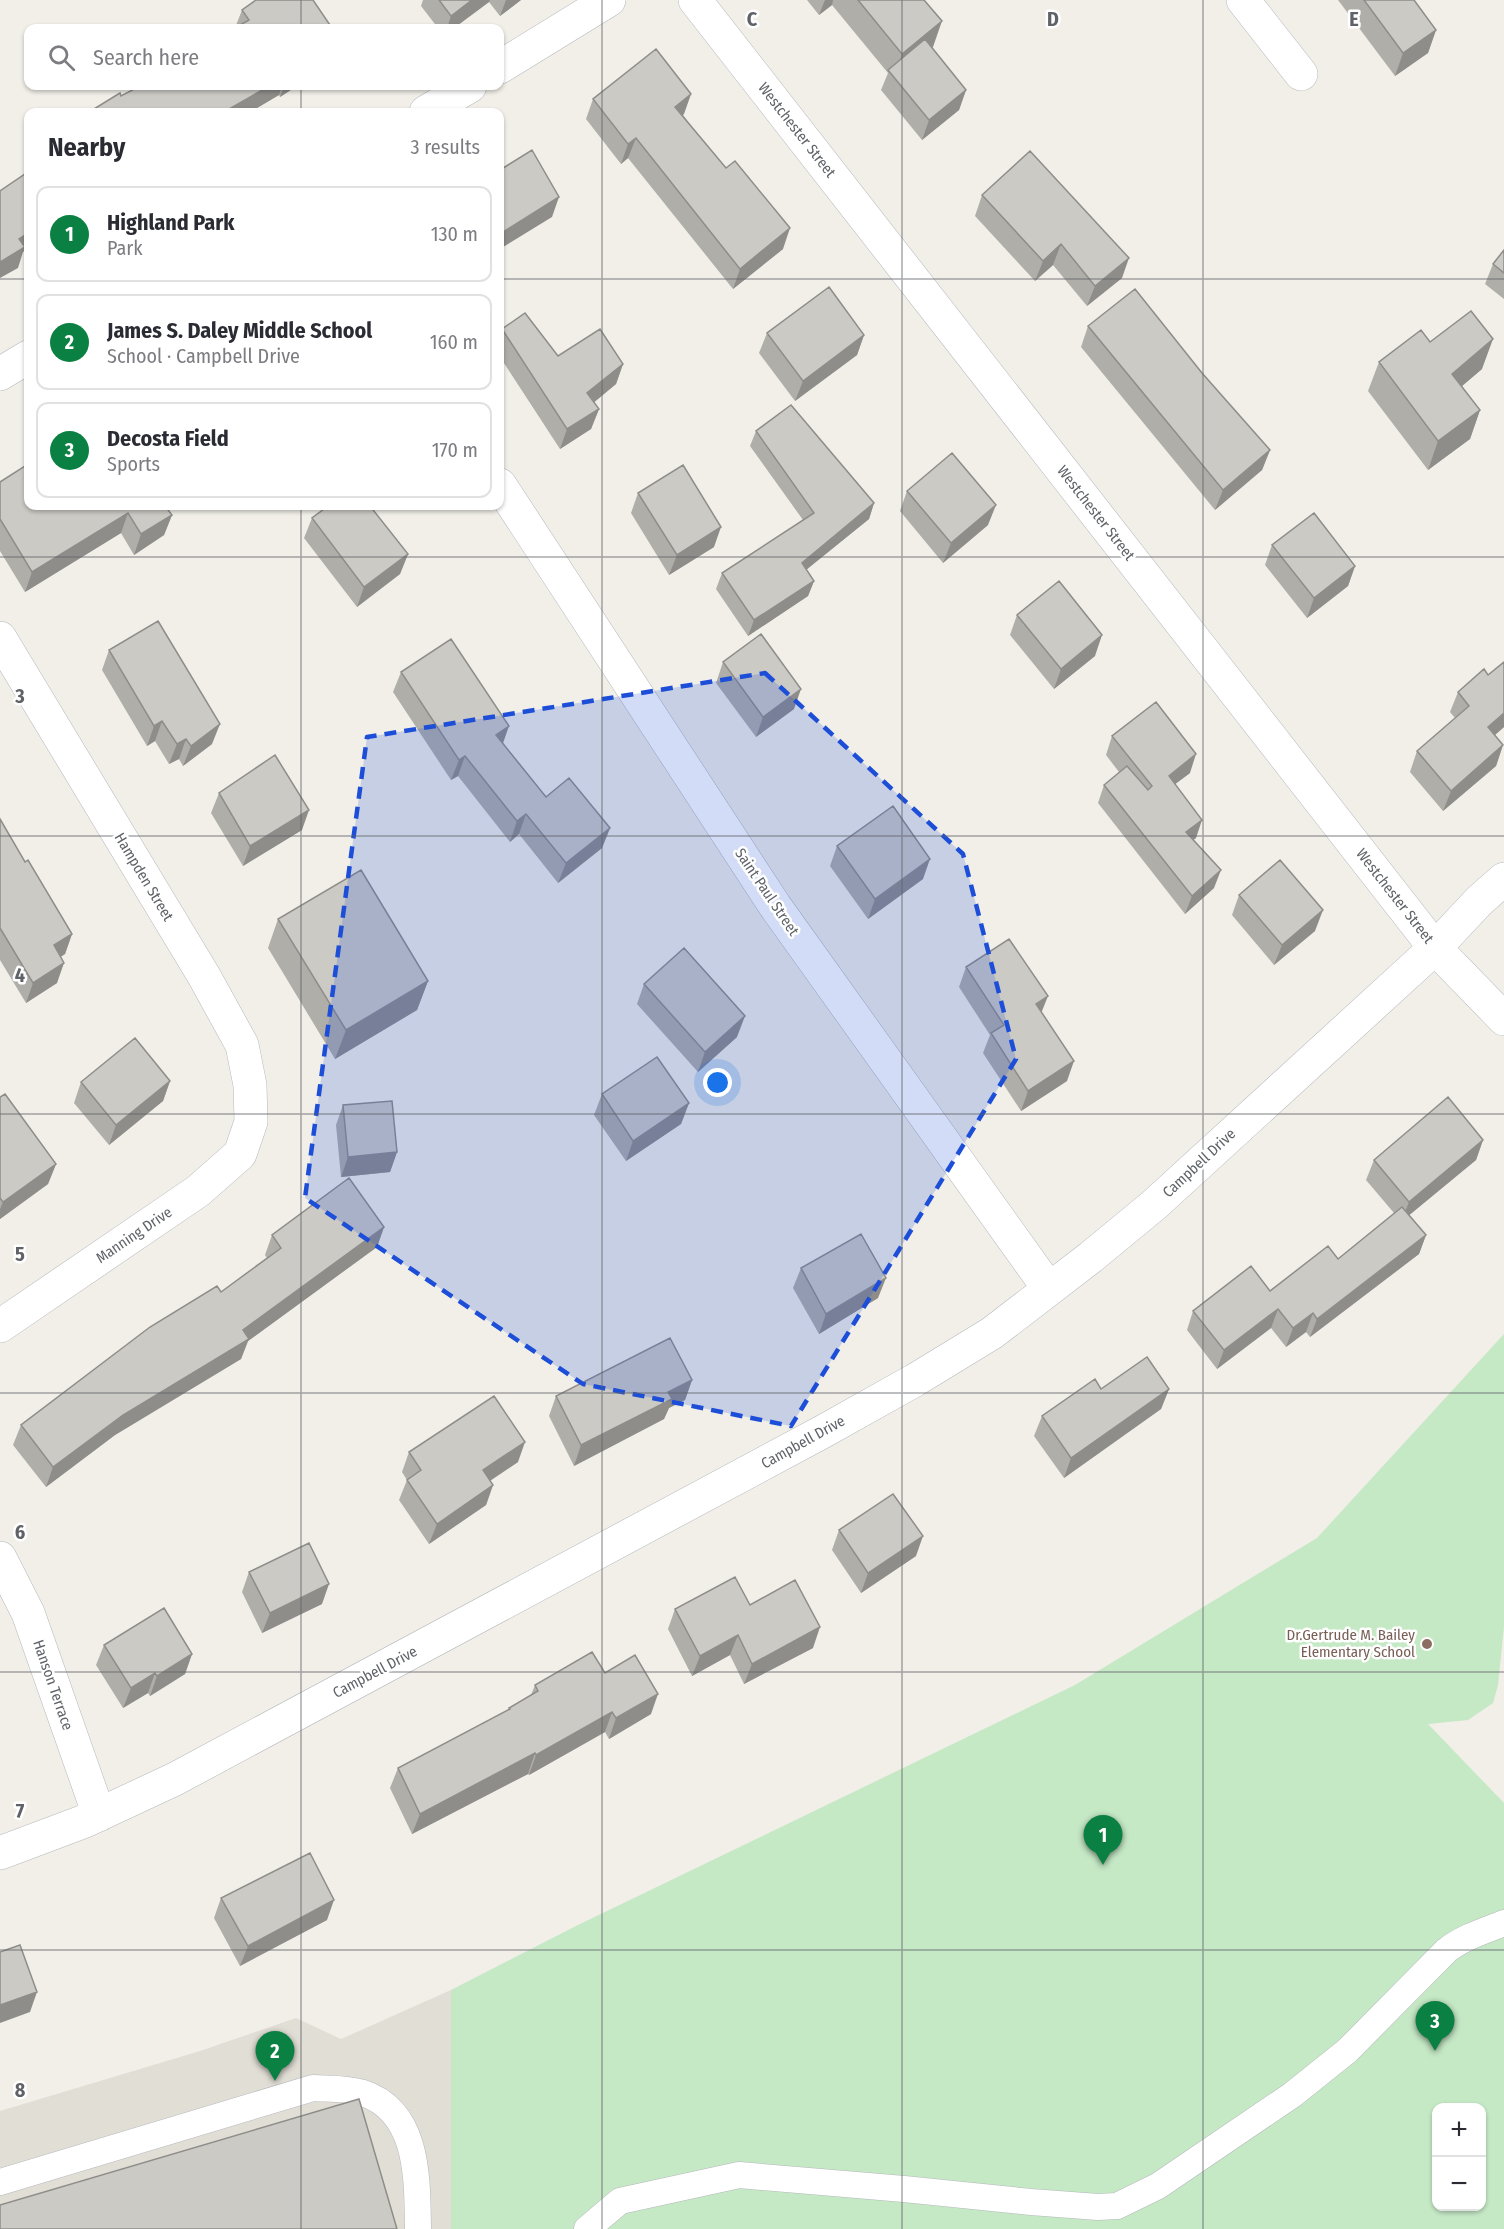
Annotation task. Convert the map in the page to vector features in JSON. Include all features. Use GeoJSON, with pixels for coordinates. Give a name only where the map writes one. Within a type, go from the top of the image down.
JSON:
{"type":"FeatureCollection","features":[{"type":"Feature","properties":{"kind":"street"},"geometry":{"type":"LineString","coordinates":[[504,66],[609,0]]}},
{"type":"Feature","properties":{"kind":"street","name":"Westchester Street"},"geometry":{"type":"LineString","coordinates":[[695,0],[1435,948],[1504,1019]]}},
{"type":"Feature","properties":{"kind":"street"},"geometry":{"type":"LineString","coordinates":[[1243,0],[1301,74]]}},
{"type":"Feature","properties":{"kind":"street"},"geometry":{"type":"LineString","coordinates":[[433,108],[463,90]]}},
{"type":"Feature","properties":{"kind":"street"},"geometry":{"type":"LineString","coordinates":[[0,374],[24,359]]}},
{"type":"Feature","properties":{"kind":"street","name":"Saint Paul Street"},"geometry":{"type":"LineString","coordinates":[[504,491],[776,906],[1049,1289]]}},
{"type":"Feature","properties":{"kind":"street","name":"Hampden Street"},"geometry":{"type":"LineString","coordinates":[[0,638],[204,976],[242,1045],[250,1085],[250,1128]]}},
{"type":"Feature","properties":{"kind":"street","name":"Campbell Drive"},"geometry":{"type":"LineString","coordinates":[[0,1853],[99,1815],[227,1751],[834,1425],[915,1380],[992,1333],[1092,1257],[1154,1204],[1435,948],[1479,901],[1504,879]]}},
{"type":"Feature","properties":{"kind":"street","name":"Manning Drive"},"geometry":{"type":"LineString","coordinates":[[0,1326],[198,1191],[240,1154],[250,1128]]}},
{"type":"Feature","properties":{"kind":"street","name":"Hanson Terrace"},"geometry":{"type":"LineString","coordinates":[[0,1558],[28,1613],[99,1815]]}},
{"type":"Feature","properties":{"kind":"lane"},"geometry":{"type":"LineString","coordinates":[[586,2229],[620,2201],[739,2175],[1042,2203],[1098,2207],[1117,2205],[1158,2186],[1292,2095],[1347,2051],[1447,1950],[1457,1943],[1504,1923]]}},
{"type":"Feature","properties":{"kind":"lane"},"geometry":{"type":"LineString","coordinates":[[0,2182],[313,2088],[344,2089],[364,2093],[382,2103],[398,2118],[411,2143],[417,2181],[418,2229]]}},
{"type":"Feature","properties":{"kind":"highlighted area"},"geometry":{"type":"Polygon","coordinates":[[[765,673],[963,854],[1016,1059],[791,1426],[583,1384],[305,1198],[367,737],[765,673]]]}},
{"type":"Feature","properties":{"kind":"shaded area"},"geometry":{"type":"Polygon","coordinates":[[[451,1990],[451,2229],[0,2229],[0,2111],[200,2051],[296,2018],[341,2039],[451,1990]]]}},
{"type":"Feature","properties":{"kind":"green space"},"geometry":{"type":"Polygon","coordinates":[[[1504,1334],[1504,1626],[1498,1685],[1493,1703],[1468,1720],[1428,1724],[1504,1803],[1504,2229],[451,2229],[451,1990],[576,1926],[1075,1685],[1317,1538],[1504,1334]]]}},
{"type":"Feature","properties":{"kind":"building"},"geometry":{"type":"Polygon","coordinates":[[[256,0],[313,0],[329,24],[242,24],[249,20],[242,10],[256,0]]]}},
{"type":"Feature","properties":{"kind":"building"},"geometry":{"type":"Polygon","coordinates":[[[439,0],[472,0],[451,16],[439,0]]]}},
{"type":"Feature","properties":{"kind":"building"},"geometry":{"type":"Polygon","coordinates":[[[858,0],[924,0],[942,21],[902,54],[858,0]]]}},
{"type":"Feature","properties":{"kind":"building"},"geometry":{"type":"Polygon","coordinates":[[[1364,0],[1414,0],[1436,30],[1403,53],[1364,0]]]}},
{"type":"Feature","properties":{"kind":"building"},"geometry":{"type":"Polygon","coordinates":[[[925,39],[966,90],[929,120],[888,70],[925,39]]]}},
{"type":"Feature","properties":{"kind":"building"},"geometry":{"type":"Polygon","coordinates":[[[656,49],[691,94],[675,107],[726,168],[735,161],[790,228],[740,269],[636,138],[628,144],[593,99],[656,49]]]}},
{"type":"Feature","properties":{"kind":"building"},"geometry":{"type":"Polygon","coordinates":[[[132,90],[262,90],[231,108],[96,108],[120,93],[121,96],[132,90]]]}},
{"type":"Feature","properties":{"kind":"building"},"geometry":{"type":"Polygon","coordinates":[[[532,150],[559,197],[504,231],[504,168],[532,150]]]}},
{"type":"Feature","properties":{"kind":"building"},"geometry":{"type":"Polygon","coordinates":[[[1030,151],[1129,258],[1095,286],[1061,244],[1043,261],[982,195],[1030,151]]]}},
{"type":"Feature","properties":{"kind":"building"},"geometry":{"type":"Polygon","coordinates":[[[24,175],[24,236],[19,239],[24,248],[0,262],[0,191],[24,175]]]}},
{"type":"Feature","properties":{"kind":"building"},"geometry":{"type":"Polygon","coordinates":[[[1504,250],[1504,273],[1493,264],[1504,250]]]}},
{"type":"Feature","properties":{"kind":"building"},"geometry":{"type":"Polygon","coordinates":[[[829,287],[864,335],[803,381],[767,333],[829,287]]]}},
{"type":"Feature","properties":{"kind":"building"},"geometry":{"type":"Polygon","coordinates":[[[1135,289],[1202,373],[1270,450],[1223,490],[1088,326],[1135,289]]]}},
{"type":"Feature","properties":{"kind":"building"},"geometry":{"type":"Polygon","coordinates":[[[1471,311],[1493,339],[1452,374],[1480,410],[1438,441],[1379,362],[1421,330],[1430,342],[1471,311]]]}},
{"type":"Feature","properties":{"kind":"building"},"geometry":{"type":"Polygon","coordinates":[[[525,313],[558,356],[600,329],[623,364],[587,393],[599,409],[567,429],[504,332],[504,328],[525,313]]]}},
{"type":"Feature","properties":{"kind":"building"},"geometry":{"type":"Polygon","coordinates":[[[791,405],[874,503],[802,563],[814,581],[754,620],[722,573],[814,513],[756,431],[791,405]]]}},
{"type":"Feature","properties":{"kind":"building"},"geometry":{"type":"Polygon","coordinates":[[[952,453],[996,505],[951,543],[907,491],[952,453]]]}},
{"type":"Feature","properties":{"kind":"building"},"geometry":{"type":"Polygon","coordinates":[[[683,465],[721,527],[677,555],[638,493],[683,465]]]}},
{"type":"Feature","properties":{"kind":"building"},"geometry":{"type":"Polygon","coordinates":[[[24,467],[24,510],[168,510],[172,515],[141,534],[128,513],[32,572],[0,519],[0,482],[24,467]]]}},
{"type":"Feature","properties":{"kind":"building"},"geometry":{"type":"Polygon","coordinates":[[[323,510],[373,510],[408,554],[364,587],[312,518],[323,510]]]}},
{"type":"Feature","properties":{"kind":"building"},"geometry":{"type":"Polygon","coordinates":[[[1314,513],[1355,566],[1314,598],[1272,545],[1314,513]]]}},
{"type":"Feature","properties":{"kind":"building"},"geometry":{"type":"Polygon","coordinates":[[[1059,581],[1102,635],[1061,669],[1017,615],[1059,581]]]}},
{"type":"Feature","properties":{"kind":"building"},"geometry":{"type":"Polygon","coordinates":[[[158,621],[220,724],[191,746],[186,739],[177,744],[162,721],[154,726],[109,650],[158,621]]]}},
{"type":"Feature","properties":{"kind":"building"},"geometry":{"type":"Polygon","coordinates":[[[761,634],[801,689],[763,717],[723,662],[761,634]]]}},
{"type":"Feature","properties":{"kind":"building"},"geometry":{"type":"Polygon","coordinates":[[[451,639],[509,726],[496,735],[546,797],[569,778],[610,828],[566,863],[526,814],[517,821],[465,756],[459,760],[401,672],[451,639]]]}},
{"type":"Feature","properties":{"kind":"building"},"geometry":{"type":"Polygon","coordinates":[[[1504,662],[1504,713],[1488,727],[1503,745],[1451,791],[1417,751],[1469,706],[1458,692],[1484,669],[1488,675],[1504,662]]]}},
{"type":"Feature","properties":{"kind":"building"},"geometry":{"type":"Polygon","coordinates":[[[1156,702],[1196,754],[1169,776],[1202,820],[1186,832],[1221,870],[1192,896],[1104,785],[1127,766],[1148,790],[1152,786],[1112,736],[1156,702]]]}},
{"type":"Feature","properties":{"kind":"building"},"geometry":{"type":"Polygon","coordinates":[[[275,755],[309,810],[250,846],[219,793],[275,755]]]}},
{"type":"Feature","properties":{"kind":"building"},"geometry":{"type":"Polygon","coordinates":[[[893,806],[930,859],[875,899],[837,846],[893,806]]]}},
{"type":"Feature","properties":{"kind":"building"},"geometry":{"type":"Polygon","coordinates":[[[0,819],[25,862],[28,860],[72,934],[54,945],[64,963],[33,983],[0,928],[0,819]]]}},
{"type":"Feature","properties":{"kind":"building"},"geometry":{"type":"Polygon","coordinates":[[[1280,860],[1323,910],[1282,945],[1239,895],[1280,860]]]}},
{"type":"Feature","properties":{"kind":"building"},"geometry":{"type":"Polygon","coordinates":[[[361,870],[428,981],[346,1030],[278,919],[361,870]]]}},
{"type":"Feature","properties":{"kind":"building"},"geometry":{"type":"Polygon","coordinates":[[[1009,939],[1048,996],[1036,1004],[1074,1061],[1028,1091],[991,1033],[1004,1025],[966,967],[1009,939]]]}},
{"type":"Feature","properties":{"kind":"building"},"geometry":{"type":"Polygon","coordinates":[[[684,948],[745,1016],[705,1052],[644,984],[684,948]]]}},
{"type":"Feature","properties":{"kind":"building"},"geometry":{"type":"Polygon","coordinates":[[[135,1038],[170,1081],[116,1125],[81,1082],[135,1038]]]}},
{"type":"Feature","properties":{"kind":"building"},"geometry":{"type":"Polygon","coordinates":[[[657,1057],[689,1103],[633,1141],[602,1094],[657,1057]]]}},
{"type":"Feature","properties":{"kind":"building"},"geometry":{"type":"Polygon","coordinates":[[[5,1094],[56,1164],[3,1202],[0,1198],[0,1097],[5,1094]]]}},
{"type":"Feature","properties":{"kind":"building"},"geometry":{"type":"Polygon","coordinates":[[[1448,1097],[1483,1140],[1409,1202],[1374,1160],[1448,1097]]]}},
{"type":"Feature","properties":{"kind":"building"},"geometry":{"type":"Polygon","coordinates":[[[392,1101],[397,1152],[348,1157],[343,1105],[392,1101]]]}},
{"type":"Feature","properties":{"kind":"building"},"geometry":{"type":"Polygon","coordinates":[[[349,1178],[384,1227],[243,1330],[249,1339],[123,1415],[53,1467],[21,1425],[150,1327],[217,1286],[221,1292],[281,1248],[272,1235],[349,1178]]]}},
{"type":"Feature","properties":{"kind":"building"},"geometry":{"type":"Polygon","coordinates":[[[1402,1207],[1426,1235],[1317,1319],[1313,1313],[1293,1328],[1278,1309],[1224,1350],[1193,1311],[1251,1266],[1270,1291],[1328,1246],[1338,1259],[1402,1207]]]}},
{"type":"Feature","properties":{"kind":"building"},"geometry":{"type":"Polygon","coordinates":[[[861,1234],[886,1278],[826,1314],[801,1268],[861,1234]]]}},
{"type":"Feature","properties":{"kind":"building"},"geometry":{"type":"Polygon","coordinates":[[[670,1338],[692,1380],[668,1392],[672,1399],[581,1445],[556,1396],[670,1338]]]}},
{"type":"Feature","properties":{"kind":"building"},"geometry":{"type":"Polygon","coordinates":[[[1147,1357],[1169,1389],[1071,1458],[1042,1416],[1095,1379],[1101,1389],[1147,1357]]]}},
{"type":"Feature","properties":{"kind":"building"},"geometry":{"type":"Polygon","coordinates":[[[494,1396],[525,1442],[483,1470],[493,1485],[437,1524],[407,1480],[421,1470],[409,1452],[494,1396]]]}},
{"type":"Feature","properties":{"kind":"building"},"geometry":{"type":"Polygon","coordinates":[[[893,1494],[923,1536],[868,1573],[839,1530],[893,1494]]]}},
{"type":"Feature","properties":{"kind":"building"},"geometry":{"type":"Polygon","coordinates":[[[309,1543],[329,1584],[270,1613],[249,1572],[309,1543]]]}},
{"type":"Feature","properties":{"kind":"building"},"geometry":{"type":"Polygon","coordinates":[[[735,1577],[750,1605],[795,1580],[820,1627],[752,1664],[738,1635],[700,1656],[675,1609],[735,1577]]]}},
{"type":"Feature","properties":{"kind":"building"},"geometry":{"type":"Polygon","coordinates":[[[164,1608],[192,1654],[157,1676],[155,1673],[131,1688],[104,1645],[164,1608]]]}},
{"type":"Feature","properties":{"kind":"building"},"geometry":{"type":"Polygon","coordinates":[[[592,1652],[605,1673],[635,1655],[658,1694],[616,1718],[612,1712],[536,1755],[535,1753],[420,1814],[398,1768],[510,1709],[538,1691],[535,1685],[592,1652]]]}},
{"type":"Feature","properties":{"kind":"building"},"geometry":{"type":"Polygon","coordinates":[[[310,1853],[334,1900],[248,1946],[221,1898],[310,1853]]]}},
{"type":"Feature","properties":{"kind":"building"},"geometry":{"type":"Polygon","coordinates":[[[20,1945],[37,1992],[0,2005],[0,1952],[20,1945]]]}},
{"type":"Feature","properties":{"kind":"building"},"geometry":{"type":"Polygon","coordinates":[[[359,2099],[397,2229],[0,2229],[0,2205],[359,2099]]]}},
{"type":"Feature","properties":{"kind":"place","name":"Dr.Gertrude M. Bailey Elementary School"},"geometry":{"type":"Point","coordinates":[1427,1644]}},
{"type":"Feature","properties":{"kind":"place","name":"Highland Park"},"geometry":{"type":"Point","coordinates":[1103,1865]}},
{"type":"Feature","properties":{"kind":"place","name":"Decosta Field"},"geometry":{"type":"Point","coordinates":[1435,2051]}},
{"type":"Feature","properties":{"kind":"place","name":"James S. Daley Middle School"},"geometry":{"type":"Point","coordinates":[275,2081]}}]}
